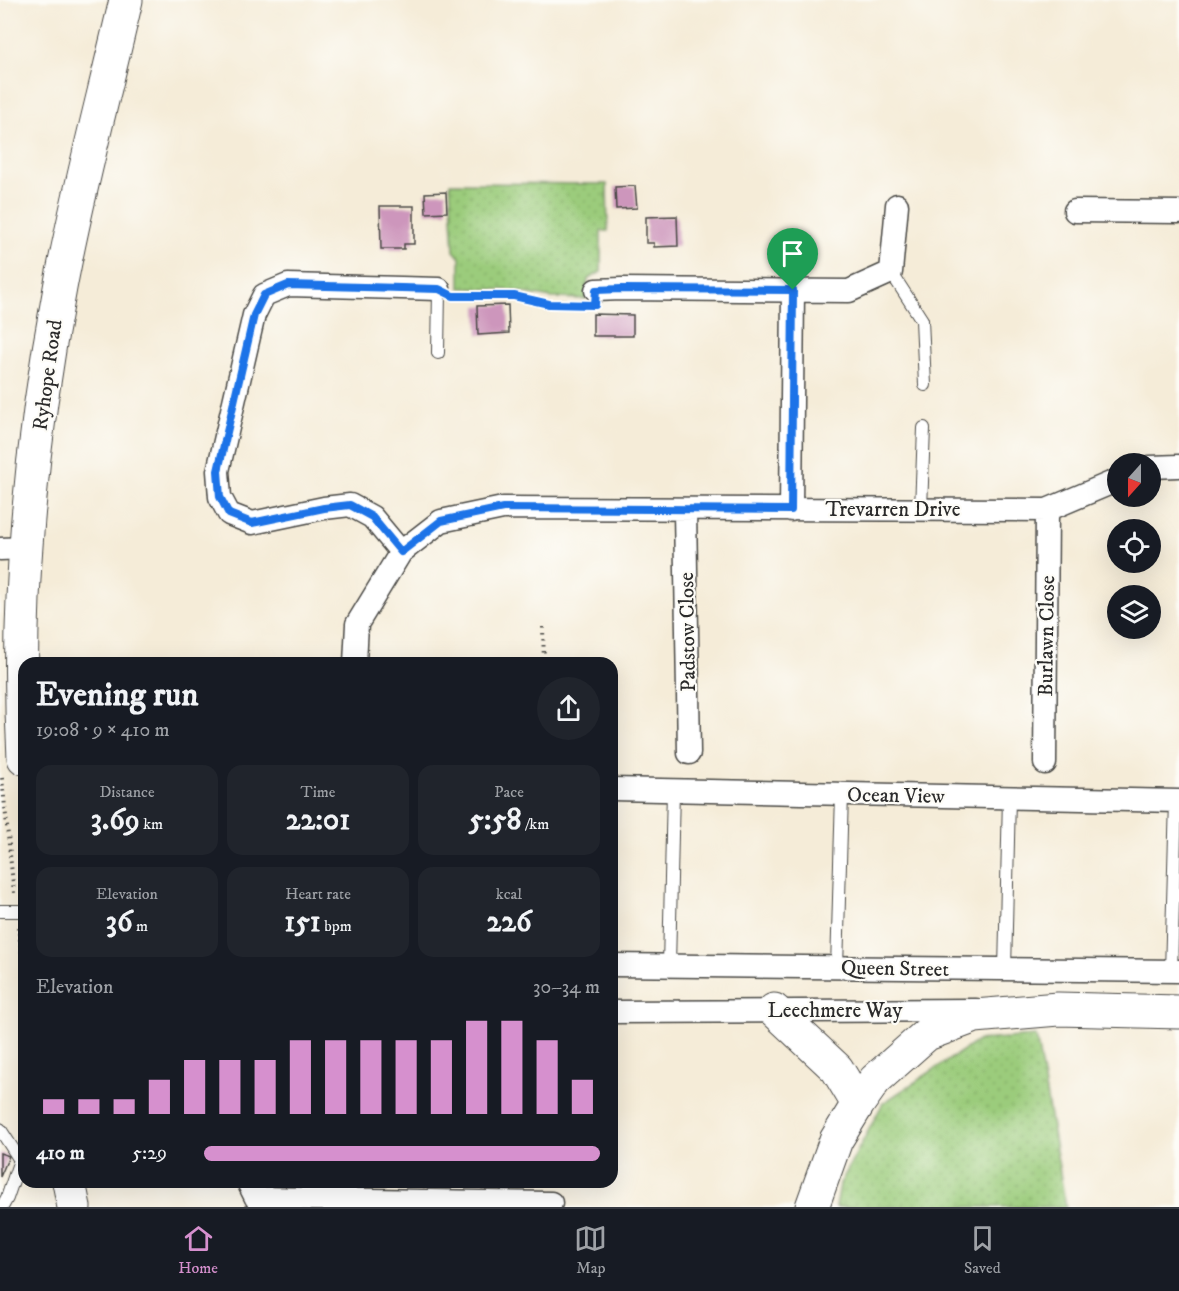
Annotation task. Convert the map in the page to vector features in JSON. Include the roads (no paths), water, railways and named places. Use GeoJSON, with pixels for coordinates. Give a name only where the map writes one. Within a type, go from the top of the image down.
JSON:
{"type":"FeatureCollection","features":[{"type":"Feature","properties":{"kind":"main road","name":"Ryhope Road"},"geometry":{"type":"LineString","coordinates":[[20,657],[13,549],[39,418],[60,288],[126,0]]}},
{"type":"Feature","properties":{"kind":"main road","name":"Ryhope Road"},"geometry":{"type":"LineString","coordinates":[[13,764],[18,691]]}},
{"type":"Feature","properties":{"kind":"main road"},"geometry":{"type":"LineString","coordinates":[[812,1207],[836,1140],[858,1104],[875,1080],[927,1034],[975,1016],[1058,1009],[1179,1012]]}},
{"type":"Feature","properties":{"kind":"main road"},"geometry":{"type":"LineString","coordinates":[[774,1010],[837,1069],[858,1104]]}},
{"type":"Feature","properties":{"kind":"main road"},"geometry":{"type":"LineString","coordinates":[[70,1188],[74,1207]]}},
{"type":"Feature","properties":{"kind":"street"},"geometry":{"type":"LineString","coordinates":[[596,290],[849,291],[891,272],[897,205]]}},
{"type":"Feature","properties":{"kind":"street"},"geometry":{"type":"LineString","coordinates":[[1075,211],[1179,212]]}},
{"type":"Feature","properties":{"kind":"street"},"geometry":{"type":"LineString","coordinates":[[401,552],[372,517],[350,505],[252,523],[229,514],[220,497],[218,471],[254,315],[264,295],[288,285],[439,289]]}},
{"type":"Feature","properties":{"kind":"street"},"geometry":{"type":"LineString","coordinates":[[791,510],[793,290]]}},
{"type":"Feature","properties":{"kind":"street"},"geometry":{"type":"LineString","coordinates":[[1161,467],[1179,466]]}},
{"type":"Feature","properties":{"kind":"street","name":"Trevarren Drive"},"geometry":{"type":"LineString","coordinates":[[355,657],[357,624],[401,552],[441,521],[503,508],[1047,510],[1107,485]]}},
{"type":"Feature","properties":{"kind":"street","name":"Padstow Close"},"geometry":{"type":"LineString","coordinates":[[686,510],[689,753]]}},
{"type":"Feature","properties":{"kind":"street","name":"Burlawn Close"},"geometry":{"type":"LineString","coordinates":[[1045,763],[1047,510]]}},
{"type":"Feature","properties":{"kind":"street","name":"Ocean View"},"geometry":{"type":"LineString","coordinates":[[618,789],[1177,801]]}},
{"type":"Feature","properties":{"kind":"street","name":"Queen Street"},"geometry":{"type":"LineString","coordinates":[[618,966],[1175,971]]}},
{"type":"Feature","properties":{"kind":"street","name":"Leechmere Way"},"geometry":{"type":"LineString","coordinates":[[618,1012],[1058,1009]]}},
{"type":"Feature","properties":{"kind":"street"},"geometry":{"type":"LineString","coordinates":[[252,1188],[256,1198],[551,1203]]}},
{"type":"Feature","properties":{"kind":"lane"},"geometry":{"type":"LineString","coordinates":[[891,272],[922,320],[925,385]]}},
{"type":"Feature","properties":{"kind":"lane"},"geometry":{"type":"LineString","coordinates":[[438,353],[439,289]]}},
{"type":"Feature","properties":{"kind":"lane"},"geometry":{"type":"LineString","coordinates":[[921,509],[924,428]]}},
{"type":"Feature","properties":{"kind":"lane"},"geometry":{"type":"LineString","coordinates":[[669,966],[673,790]]}},
{"type":"Feature","properties":{"kind":"lane"},"geometry":{"type":"LineString","coordinates":[[837,968],[842,794]]}},
{"type":"Feature","properties":{"kind":"lane"},"geometry":{"type":"LineString","coordinates":[[1005,970],[1009,797]]}},
{"type":"Feature","properties":{"kind":"lane"},"geometry":{"type":"LineString","coordinates":[[1175,971],[1177,801]]}},
{"type":"Feature","properties":{"kind":"lane"},"geometry":{"type":"LineString","coordinates":[[0,911],[18,911]]}},
{"type":"Feature","properties":{"kind":"lane"},"geometry":{"type":"LineString","coordinates":[[0,1129],[18,1157]]}},
{"type":"Feature","properties":{"kind":"lane"},"geometry":{"type":"LineString","coordinates":[[2,1207],[18,1166]]}}]}
